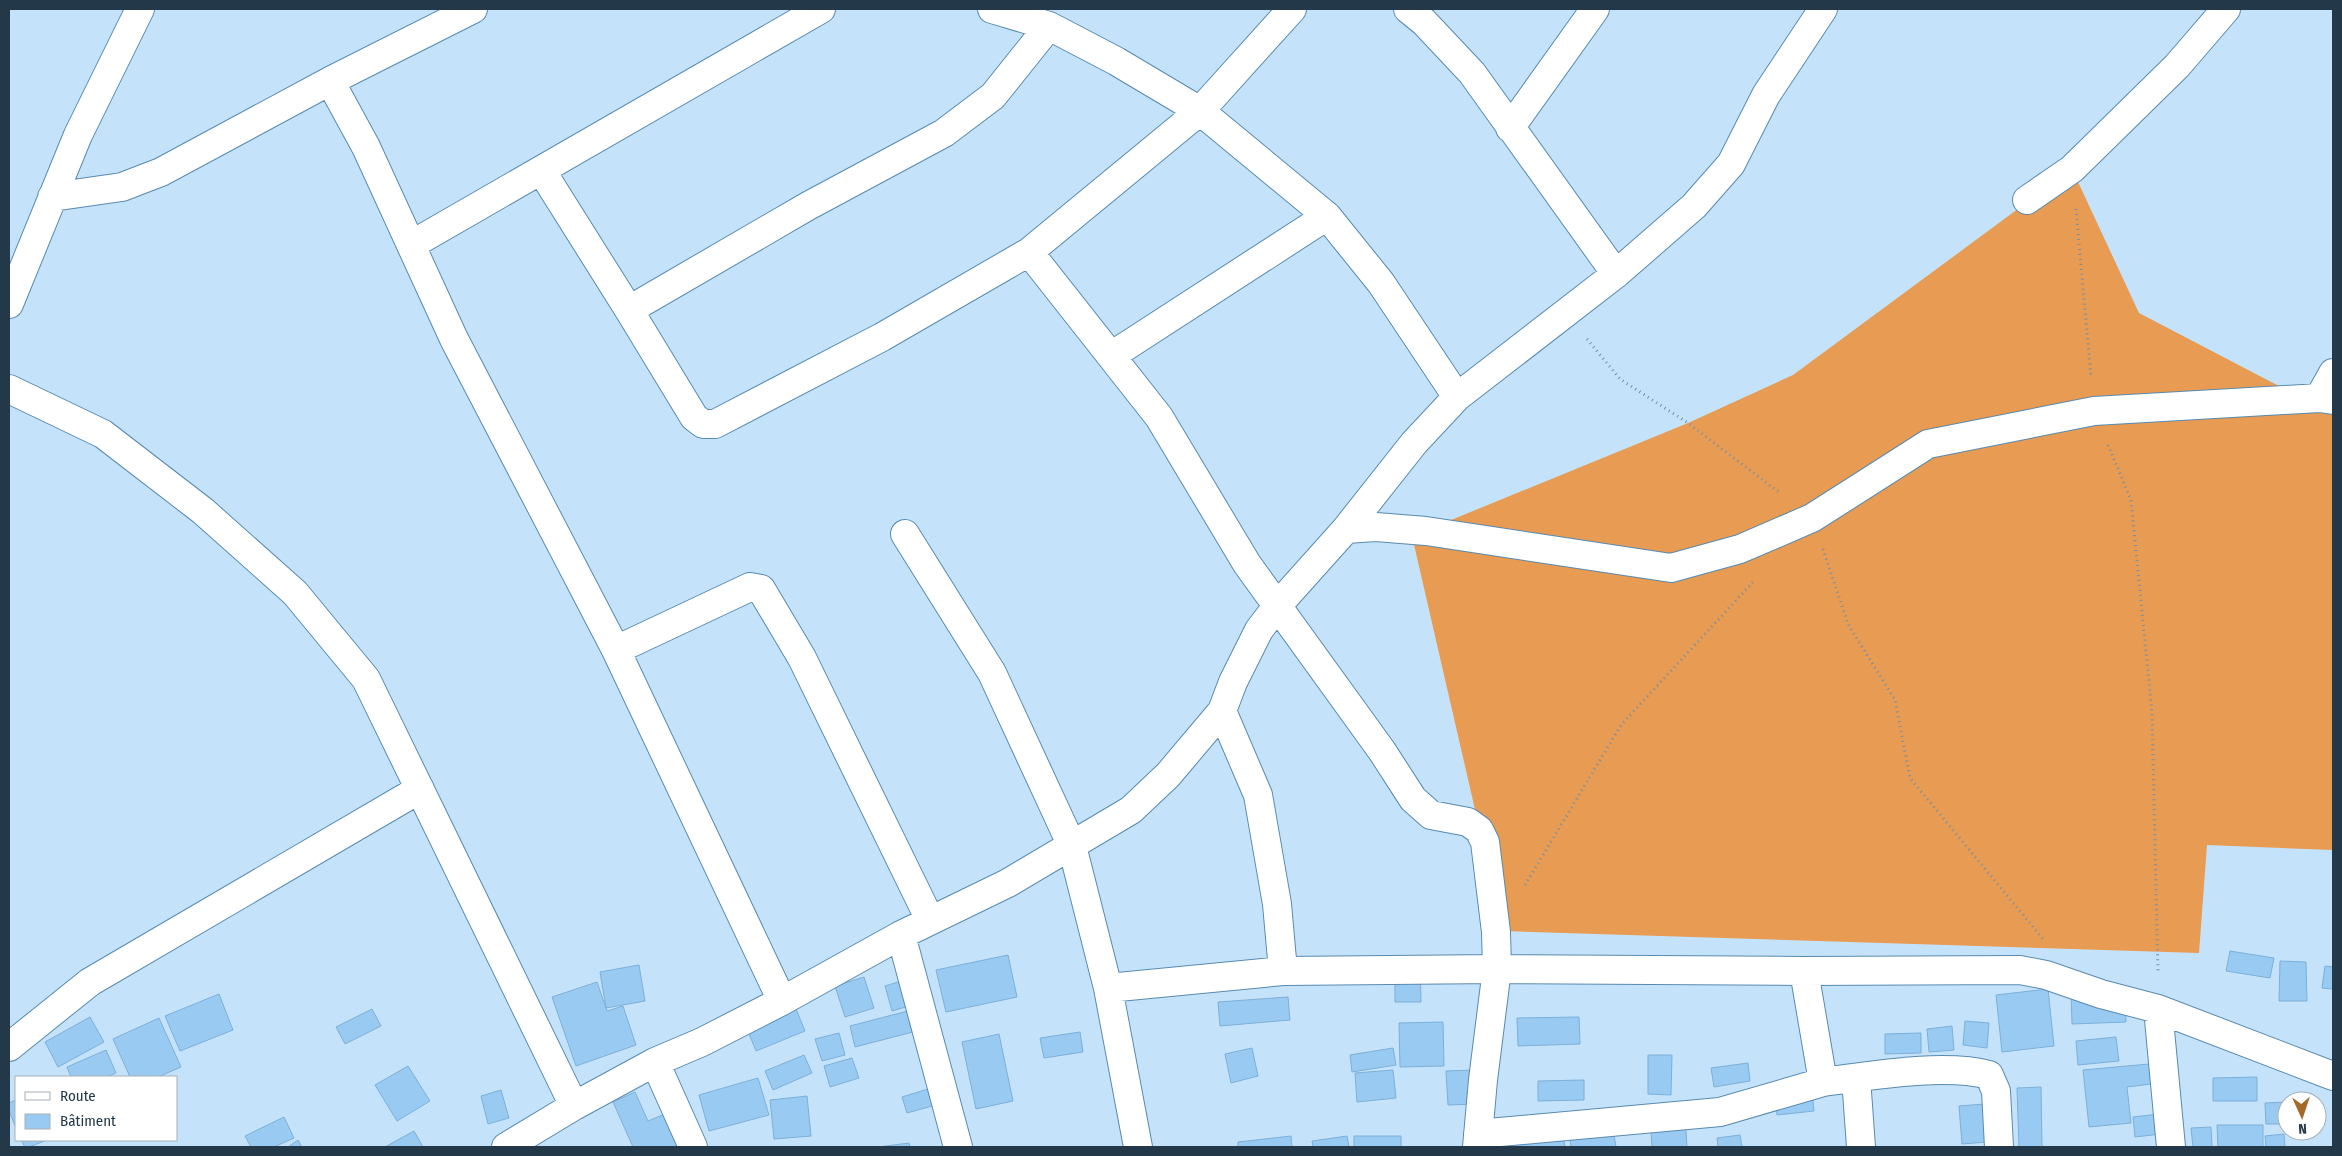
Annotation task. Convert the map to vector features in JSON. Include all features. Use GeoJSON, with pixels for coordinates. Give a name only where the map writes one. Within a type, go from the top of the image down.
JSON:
{"type":"FeatureCollection","features":[{"type":"Feature","properties":{"kind":"street"},"geometry":{"type":"LineString","coordinates":[[9,304],[20,250],[52,197],[78,135],[140,9]]}},
{"type":"Feature","properties":{"kind":"street"},"geometry":{"type":"LineString","coordinates":[[52,197],[122,187],[162,172],[330,81],[473,9]]}},
{"type":"Feature","properties":{"kind":"street"},"geometry":{"type":"LineString","coordinates":[[411,245],[821,9]]}},
{"type":"Feature","properties":{"kind":"street"},"geometry":{"type":"LineString","coordinates":[[992,9],[1049,26],[1116,61],[1200,111],[1327,216],[1381,283],[1457,398]]}},
{"type":"Feature","properties":{"kind":"street"},"geometry":{"type":"LineString","coordinates":[[541,170],[694,418],[703,424],[715,424],[882,337],[1029,252],[1200,111],[1292,9]]}},
{"type":"Feature","properties":{"kind":"street"},"geometry":{"type":"LineString","coordinates":[[1410,9],[1472,73],[1616,274]]}},
{"type":"Feature","properties":{"kind":"street"},"geometry":{"type":"LineString","coordinates":[[1510,128],[1596,9]]}},
{"type":"Feature","properties":{"kind":"street"},"geometry":{"type":"LineString","coordinates":[[506,1147],[574,1106],[655,1062],[702,1042],[782,1001],[901,935],[1008,883],[1131,810],[1168,775],[1222,711],[1233,682],[1259,630],[1278,605],[1346,529],[1414,443],[1457,398],[1616,274],[1694,206],[1731,164],[1766,95],[1824,9]]}},
{"type":"Feature","properties":{"kind":"street"},"geometry":{"type":"LineString","coordinates":[[2027,200],[2072,169],[2177,66],[2226,9]]}},
{"type":"Feature","properties":{"kind":"street"},"geometry":{"type":"LineString","coordinates":[[629,310],[808,206],[944,133],[993,96],[1049,26]]}},
{"type":"Feature","properties":{"kind":"street"},"geometry":{"type":"LineString","coordinates":[[330,81],[366,147],[454,339],[616,650],[782,1001]]}},
{"type":"Feature","properties":{"kind":"street"},"geometry":{"type":"LineString","coordinates":[[1112,356],[1327,216]]}},
{"type":"Feature","properties":{"kind":"street"},"geometry":{"type":"LineString","coordinates":[[1029,252],[1159,417],[1247,564],[1382,751],[1413,799],[1431,814],[1468,822],[1479,830],[1485,842],[1496,932],[1497,968],[1477,1141],[1720,1112],[1823,1082],[1916,1071],[1977,1072],[1989,1075],[1996,1091],[1999,1147]]}},
{"type":"Feature","properties":{"kind":"street"},"geometry":{"type":"LineString","coordinates":[[1346,529],[1376,527],[1426,531],[1671,568],[1740,548],[1812,518],[1928,444],[2094,411],[2326,399],[2333,373]]}},
{"type":"Feature","properties":{"kind":"street"},"geometry":{"type":"LineString","coordinates":[[9,389],[104,434],[203,511],[295,593],[366,679],[574,1106]]}},
{"type":"Feature","properties":{"kind":"street"},"geometry":{"type":"LineString","coordinates":[[905,534],[992,673],[1072,846],[1108,988],[1138,1147]]}},
{"type":"Feature","properties":{"kind":"street"},"geometry":{"type":"LineString","coordinates":[[616,650],[750,587],[761,590],[802,658],[930,920]]}},
{"type":"Feature","properties":{"kind":"street"},"geometry":{"type":"LineString","coordinates":[[1222,711],[1258,795],[1277,904],[1283,971]]}},
{"type":"Feature","properties":{"kind":"street"},"geometry":{"type":"LineString","coordinates":[[9,1047],[90,982],[420,789]]}},
{"type":"Feature","properties":{"kind":"street"},"geometry":{"type":"LineString","coordinates":[[901,935],[958,1147]]}},
{"type":"Feature","properties":{"kind":"street"},"geometry":{"type":"LineString","coordinates":[[1108,988],[1283,971],[1497,968],[1804,971],[2020,970],[2046,975],[2101,994],[2158,1009],[2333,1076]]}},
{"type":"Feature","properties":{"kind":"street"},"geometry":{"type":"LineString","coordinates":[[1804,971],[1823,1082]]}},
{"type":"Feature","properties":{"kind":"street"},"geometry":{"type":"LineString","coordinates":[[2158,1009],[2171,1147]]}},
{"type":"Feature","properties":{"kind":"street"},"geometry":{"type":"LineString","coordinates":[[655,1062],[693,1147]]}},
{"type":"Feature","properties":{"kind":"street"},"geometry":{"type":"LineString","coordinates":[[1856,1078],[1861,1147]]}},
{"type":"Feature","properties":{"kind":"path"},"geometry":{"type":"LineString","coordinates":[[2072,169],[2094,411],[2131,500],[2152,712],[2158,1009]]}},
{"type":"Feature","properties":{"kind":"path"},"geometry":{"type":"LineString","coordinates":[[1566,314],[1620,379],[1688,424],[1812,518],[1848,624],[1895,700],[1910,778],[2044,940]]}},
{"type":"Feature","properties":{"kind":"path"},"geometry":{"type":"LineString","coordinates":[[1496,932],[1621,725],[1760,575]]}},
{"type":"Feature","properties":{"kind":"shaded area"},"geometry":{"type":"Polygon","coordinates":[[[2072,169],[2139,313],[2325,410],[2333,411],[2333,850],[2207,845],[2199,953],[1503,931],[1412,536],[1688,423],[1793,375],[2072,169]]]}},
{"type":"Feature","properties":{"kind":"building"},"geometry":{"type":"Polygon","coordinates":[[[2230,951],[2274,958],[2270,978],[2226,971],[2230,951]]]}},
{"type":"Feature","properties":{"kind":"building"},"geometry":{"type":"Polygon","coordinates":[[[1008,955],[1017,997],[946,1012],[936,970],[1008,955]]]}},
{"type":"Feature","properties":{"kind":"building"},"geometry":{"type":"Polygon","coordinates":[[[1395,959],[1420,959],[1421,1002],[1395,1002],[1395,959]]]}},
{"type":"Feature","properties":{"kind":"building"},"geometry":{"type":"Polygon","coordinates":[[[2280,961],[2306,962],[2307,1001],[2279,1001],[2280,961]]]}},
{"type":"Feature","properties":{"kind":"building"},"geometry":{"type":"Polygon","coordinates":[[[639,965],[645,1001],[606,1008],[600,972],[639,965]]]}},
{"type":"Feature","properties":{"kind":"building"},"geometry":{"type":"Polygon","coordinates":[[[2325,966],[2333,967],[2333,989],[2322,988],[2325,966]]]}},
{"type":"Feature","properties":{"kind":"building"},"geometry":{"type":"Polygon","coordinates":[[[918,976],[926,1001],[892,1011],[885,986],[918,976]]]}},
{"type":"Feature","properties":{"kind":"building"},"geometry":{"type":"Polygon","coordinates":[[[864,977],[874,1008],[845,1017],[835,986],[864,977]]]}},
{"type":"Feature","properties":{"kind":"building"},"geometry":{"type":"Polygon","coordinates":[[[597,982],[607,1011],[623,1006],[636,1045],[576,1066],[552,997],[597,982]]]}},
{"type":"Feature","properties":{"kind":"building"},"geometry":{"type":"Polygon","coordinates":[[[2048,989],[2054,1046],[2002,1052],[1996,995],[2048,989]]]}},
{"type":"Feature","properties":{"kind":"building"},"geometry":{"type":"Polygon","coordinates":[[[2125,991],[2126,1022],[2072,1024],[2071,992],[2125,991]]]}},
{"type":"Feature","properties":{"kind":"building"},"geometry":{"type":"Polygon","coordinates":[[[219,994],[233,1030],[180,1051],[165,1016],[219,994]]]}},
{"type":"Feature","properties":{"kind":"building"},"geometry":{"type":"Polygon","coordinates":[[[1288,997],[1290,1020],[1220,1026],[1218,1002],[1288,997]]]}},
{"type":"Feature","properties":{"kind":"building"},"geometry":{"type":"Polygon","coordinates":[[[794,1004],[805,1031],[756,1051],[745,1024],[794,1004]]]}},
{"type":"Feature","properties":{"kind":"building"},"geometry":{"type":"Polygon","coordinates":[[[927,1006],[932,1027],[855,1047],[850,1026],[927,1006]]]}},
{"type":"Feature","properties":{"kind":"building"},"geometry":{"type":"Polygon","coordinates":[[[372,1009],[381,1026],[345,1044],[336,1027],[372,1009]]]}},
{"type":"Feature","properties":{"kind":"building"},"geometry":{"type":"Polygon","coordinates":[[[90,1017],[104,1042],[58,1067],[45,1042],[90,1017]]]}},
{"type":"Feature","properties":{"kind":"building"},"geometry":{"type":"Polygon","coordinates":[[[1579,1017],[1580,1044],[1518,1046],[1517,1018],[1579,1017]]]}},
{"type":"Feature","properties":{"kind":"building"},"geometry":{"type":"Polygon","coordinates":[[[159,1018],[181,1067],[160,1076],[130,1076],[113,1039],[159,1018]]]}},
{"type":"Feature","properties":{"kind":"building"},"geometry":{"type":"Polygon","coordinates":[[[1965,1021],[1989,1023],[1987,1048],[1963,1045],[1965,1021]]]}},
{"type":"Feature","properties":{"kind":"building"},"geometry":{"type":"Polygon","coordinates":[[[1443,1022],[1444,1066],[1400,1067],[1399,1023],[1443,1022]]]}},
{"type":"Feature","properties":{"kind":"building"},"geometry":{"type":"Polygon","coordinates":[[[1952,1026],[1954,1050],[1929,1052],[1927,1029],[1952,1026]]]}},
{"type":"Feature","properties":{"kind":"building"},"geometry":{"type":"Polygon","coordinates":[[[1080,1032],[1083,1052],[1044,1058],[1040,1038],[1080,1032]]]}},
{"type":"Feature","properties":{"kind":"building"},"geometry":{"type":"Polygon","coordinates":[[[839,1033],[845,1055],[822,1061],[815,1039],[839,1033]]]}},
{"type":"Feature","properties":{"kind":"building"},"geometry":{"type":"Polygon","coordinates":[[[1921,1033],[1921,1053],[1885,1054],[1885,1034],[1921,1033]]]}},
{"type":"Feature","properties":{"kind":"building"},"geometry":{"type":"Polygon","coordinates":[[[999,1034],[1013,1101],[976,1109],[962,1042],[999,1034]]]}},
{"type":"Feature","properties":{"kind":"building"},"geometry":{"type":"Polygon","coordinates":[[[2116,1037],[2119,1061],[2078,1065],[2076,1041],[2116,1037]]]}},
{"type":"Feature","properties":{"kind":"building"},"geometry":{"type":"Polygon","coordinates":[[[1252,1048],[1258,1076],[1231,1083],[1225,1054],[1252,1048]]]}},
{"type":"Feature","properties":{"kind":"building"},"geometry":{"type":"Polygon","coordinates":[[[1393,1048],[1396,1065],[1352,1072],[1350,1055],[1393,1048]]]}},
{"type":"Feature","properties":{"kind":"building"},"geometry":{"type":"Polygon","coordinates":[[[106,1050],[116,1073],[109,1076],[71,1076],[67,1067],[106,1050]]]}},
{"type":"Feature","properties":{"kind":"building"},"geometry":{"type":"Polygon","coordinates":[[[804,1055],[812,1073],[773,1090],[765,1071],[804,1055]]]}},
{"type":"Feature","properties":{"kind":"building"},"geometry":{"type":"Polygon","coordinates":[[[1648,1055],[1672,1055],[1671,1095],[1648,1094],[1648,1055]]]}},
{"type":"Feature","properties":{"kind":"building"},"geometry":{"type":"Polygon","coordinates":[[[852,1058],[859,1078],[830,1087],[824,1066],[852,1058]]]}},
{"type":"Feature","properties":{"kind":"building"},"geometry":{"type":"Polygon","coordinates":[[[1748,1063],[1750,1081],[1714,1087],[1711,1068],[1748,1063]]]}},
{"type":"Feature","properties":{"kind":"building"},"geometry":{"type":"Polygon","coordinates":[[[2149,1064],[2151,1084],[2127,1087],[2131,1123],[2089,1127],[2083,1070],[2149,1064]]]}},
{"type":"Feature","properties":{"kind":"building"},"geometry":{"type":"Polygon","coordinates":[[[408,1066],[430,1101],[397,1121],[375,1085],[408,1066]]]}},
{"type":"Feature","properties":{"kind":"building"},"geometry":{"type":"Polygon","coordinates":[[[1393,1070],[1396,1098],[1357,1102],[1355,1073],[1393,1070]]]}},
{"type":"Feature","properties":{"kind":"building"},"geometry":{"type":"Polygon","coordinates":[[[1475,1070],[1476,1104],[1448,1105],[1446,1071],[1475,1070]]]}},
{"type":"Feature","properties":{"kind":"building"},"geometry":{"type":"Polygon","coordinates":[[[2257,1077],[2257,1101],[2213,1101],[2213,1078],[2257,1077]]]}},
{"type":"Feature","properties":{"kind":"building"},"geometry":{"type":"Polygon","coordinates":[[[758,1078],[769,1115],[709,1131],[699,1095],[758,1078]]]}},
{"type":"Feature","properties":{"kind":"building"},"geometry":{"type":"Polygon","coordinates":[[[1584,1080],[1584,1100],[1538,1101],[1538,1081],[1584,1080]]]}},
{"type":"Feature","properties":{"kind":"building"},"geometry":{"type":"Polygon","coordinates":[[[938,1086],[943,1103],[907,1113],[902,1097],[938,1086]]]}},
{"type":"Feature","properties":{"kind":"building"},"geometry":{"type":"Polygon","coordinates":[[[2041,1087],[2042,1147],[2019,1147],[2017,1088],[2041,1087]]]}},
{"type":"Feature","properties":{"kind":"building"},"geometry":{"type":"Polygon","coordinates":[[[501,1090],[509,1118],[488,1124],[481,1096],[501,1090]]]}},
{"type":"Feature","properties":{"kind":"building"},"geometry":{"type":"Polygon","coordinates":[[[1812,1091],[1814,1111],[1777,1115],[1775,1094],[1812,1091]]]}},
{"type":"Feature","properties":{"kind":"building"},"geometry":{"type":"Polygon","coordinates":[[[635,1092],[648,1121],[679,1108],[696,1147],[633,1147],[613,1102],[635,1092]]]}},
{"type":"Feature","properties":{"kind":"building"},"geometry":{"type":"Polygon","coordinates":[[[807,1096],[811,1136],[774,1139],[770,1100],[807,1096]]]}},
{"type":"Feature","properties":{"kind":"building"},"geometry":{"type":"Polygon","coordinates":[[[15,1100],[15,1126],[9,1111],[9,1103],[15,1100]]]}},
{"type":"Feature","properties":{"kind":"building"},"geometry":{"type":"Polygon","coordinates":[[[2277,1102],[2277,1124],[2266,1124],[2265,1103],[2277,1102]]]}},
{"type":"Feature","properties":{"kind":"building"},"geometry":{"type":"Polygon","coordinates":[[[1997,1103],[2000,1141],[1962,1144],[1959,1106],[1997,1103]]]}},
{"type":"Feature","properties":{"kind":"building"},"geometry":{"type":"Polygon","coordinates":[[[2168,1113],[2170,1133],[2135,1137],[2133,1117],[2168,1113]]]}},
{"type":"Feature","properties":{"kind":"building"},"geometry":{"type":"Polygon","coordinates":[[[1685,1115],[1687,1147],[1652,1147],[1650,1117],[1685,1115]]]}},
{"type":"Feature","properties":{"kind":"building"},"geometry":{"type":"Polygon","coordinates":[[[284,1117],[294,1138],[274,1147],[251,1147],[245,1136],[284,1117]]]}},
{"type":"Feature","properties":{"kind":"building"},"geometry":{"type":"Polygon","coordinates":[[[2217,1125],[2263,1125],[2263,1147],[2218,1147],[2217,1125]]]}},
{"type":"Feature","properties":{"kind":"building"},"geometry":{"type":"Polygon","coordinates":[[[2211,1127],[2212,1147],[2193,1147],[2191,1128],[2211,1127]]]}},
{"type":"Feature","properties":{"kind":"building"},"geometry":{"type":"Polygon","coordinates":[[[414,1131],[423,1147],[385,1147],[414,1131]]]}},
{"type":"Feature","properties":{"kind":"building"},"geometry":{"type":"Polygon","coordinates":[[[1614,1135],[1616,1147],[1571,1147],[1570,1140],[1614,1135]]]}},
{"type":"Feature","properties":{"kind":"building"},"geometry":{"type":"Polygon","coordinates":[[[1740,1135],[1742,1147],[1718,1147],[1717,1138],[1740,1135]]]}},
{"type":"Feature","properties":{"kind":"building"},"geometry":{"type":"Polygon","coordinates":[[[2277,1135],[2277,1141],[2285,1141],[2285,1147],[2266,1147],[2265,1136],[2277,1135]]]}},
{"type":"Feature","properties":{"kind":"building"},"geometry":{"type":"Polygon","coordinates":[[[1291,1136],[1292,1147],[1238,1147],[1238,1142],[1291,1136]]]}},
{"type":"Feature","properties":{"kind":"building"},"geometry":{"type":"Polygon","coordinates":[[[1347,1136],[1349,1147],[1313,1147],[1312,1141],[1347,1136]]]}},
{"type":"Feature","properties":{"kind":"building"},"geometry":{"type":"Polygon","coordinates":[[[1354,1136],[1401,1136],[1401,1147],[1354,1147],[1354,1136]]]}},
{"type":"Feature","properties":{"kind":"building"},"geometry":{"type":"Polygon","coordinates":[[[298,1140],[302,1147],[288,1147],[298,1140]]]}},
{"type":"Feature","properties":{"kind":"building"},"geometry":{"type":"Polygon","coordinates":[[[22,1141],[44,1141],[29,1147],[25,1147],[22,1141]]]}},
{"type":"Feature","properties":{"kind":"building"},"geometry":{"type":"Polygon","coordinates":[[[1564,1141],[1565,1147],[1505,1147],[1505,1142],[1564,1141]]]}},
{"type":"Feature","properties":{"kind":"building"},"geometry":{"type":"Polygon","coordinates":[[[909,1143],[910,1147],[878,1147],[909,1143]]]}}]}
